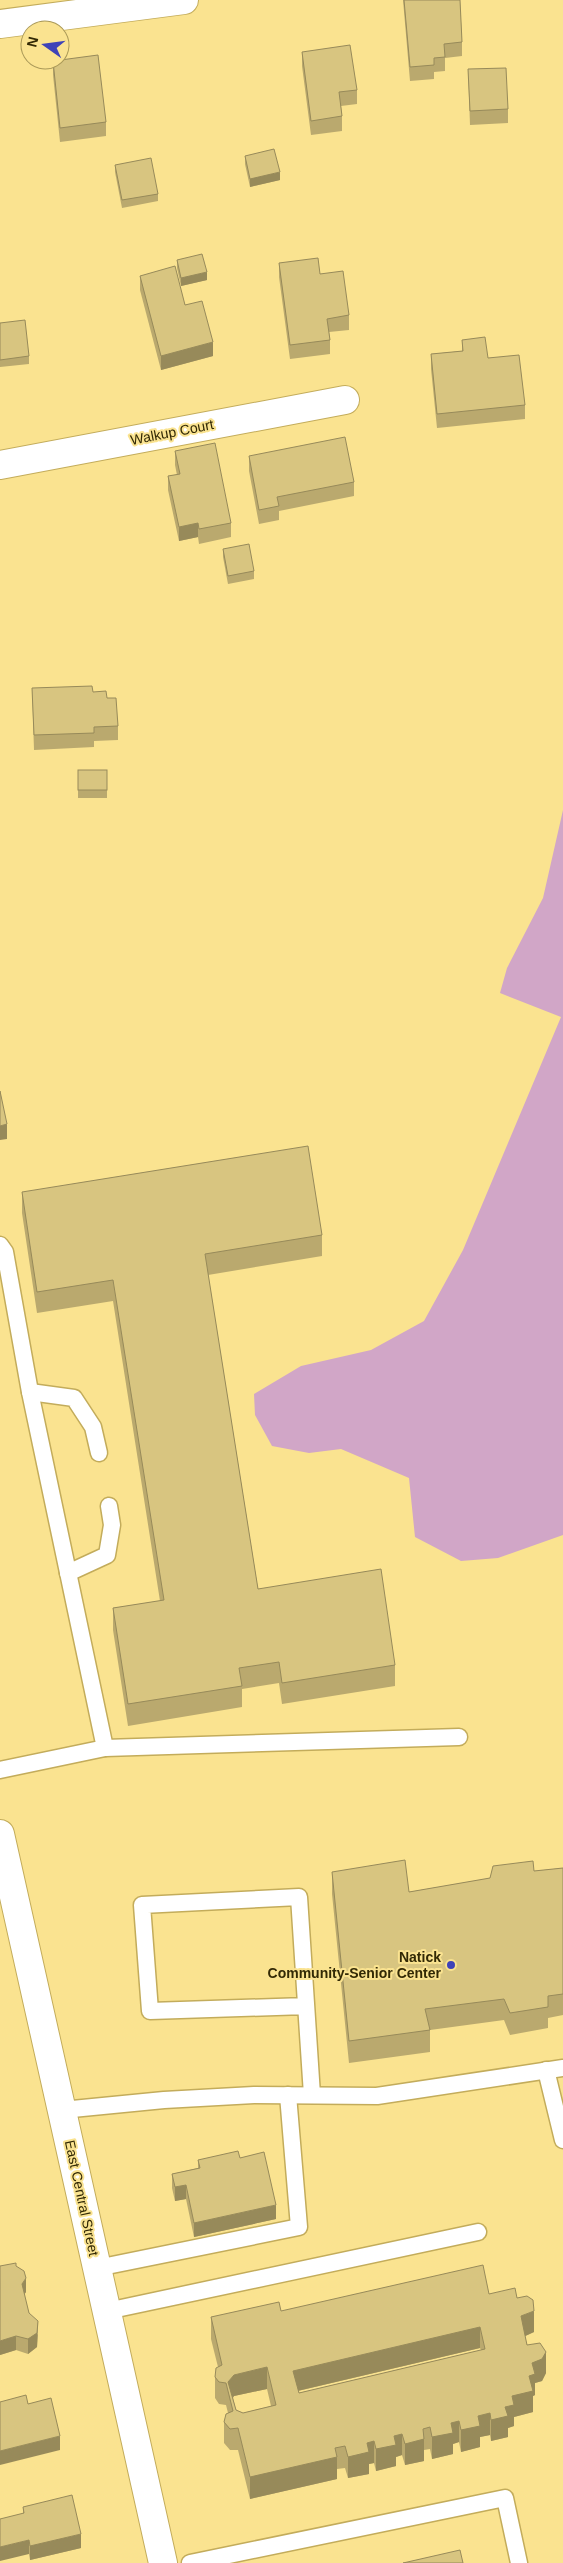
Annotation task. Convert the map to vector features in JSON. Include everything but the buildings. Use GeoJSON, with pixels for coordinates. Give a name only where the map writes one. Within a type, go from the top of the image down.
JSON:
{"type":"FeatureCollection","features":[{"type":"Feature","properties":{"kind":"main road"},"geometry":{"type":"LineString","coordinates":[[0,24],[184,0]]}},
{"type":"Feature","properties":{"kind":"main road","name":"Walkup Court"},"geometry":{"type":"LineString","coordinates":[[0,464],[345,400]]}},
{"type":"Feature","properties":{"kind":"main road","name":"East Central Street"},"geometry":{"type":"LineString","coordinates":[[0,1834],[163,2563]]}},
{"type":"Feature","properties":{"kind":"lane"},"geometry":{"type":"LineString","coordinates":[[0,1245],[5,1252],[30,1392],[105,1748]]}},
{"type":"Feature","properties":{"kind":"lane"},"geometry":{"type":"LineString","coordinates":[[30,1392],[74,1398],[93,1427],[99,1453]]}},
{"type":"Feature","properties":{"kind":"lane"},"geometry":{"type":"LineString","coordinates":[[68,1572],[107,1555],[112,1525],[109,1506]]}},
{"type":"Feature","properties":{"kind":"lane"},"geometry":{"type":"LineString","coordinates":[[0,1770],[34,1765],[105,1748],[458,1737]]}},
{"type":"Feature","properties":{"kind":"lane"},"geometry":{"type":"LineString","coordinates":[[306,2006],[150,2010],[142,1905],[299,1897],[312,2095]]}},
{"type":"Feature","properties":{"kind":"lane"},"geometry":{"type":"LineString","coordinates":[[62,2110],[164,2100],[288,2095],[377,2096],[563,2068]]}},
{"type":"Feature","properties":{"kind":"lane"},"geometry":{"type":"LineString","coordinates":[[546,2070],[563,2140]]}},
{"type":"Feature","properties":{"kind":"lane"},"geometry":{"type":"LineString","coordinates":[[97,2268],[299,2227],[288,2095]]}},
{"type":"Feature","properties":{"kind":"lane"},"geometry":{"type":"LineString","coordinates":[[107,2311],[478,2232]]}},
{"type":"Feature","properties":{"kind":"lane"},"geometry":{"type":"LineString","coordinates":[[190,2563],[505,2498],[519,2563]]}},
{"type":"Feature","properties":{"kind":"shaded area"},"geometry":{"type":"Polygon","coordinates":[[[563,810],[563,1535],[498,1558],[461,1561],[415,1537],[409,1478],[341,1449],[309,1453],[272,1446],[255,1415],[254,1394],[301,1366],[371,1350],[424,1321],[463,1250],[561,1017],[500,993],[507,968],[543,898],[563,810]]]}},
{"type":"Feature","properties":{"kind":"place","name":"Natick Community-Senior Center"},"geometry":{"type":"Point","coordinates":[451,1965]}}]}
